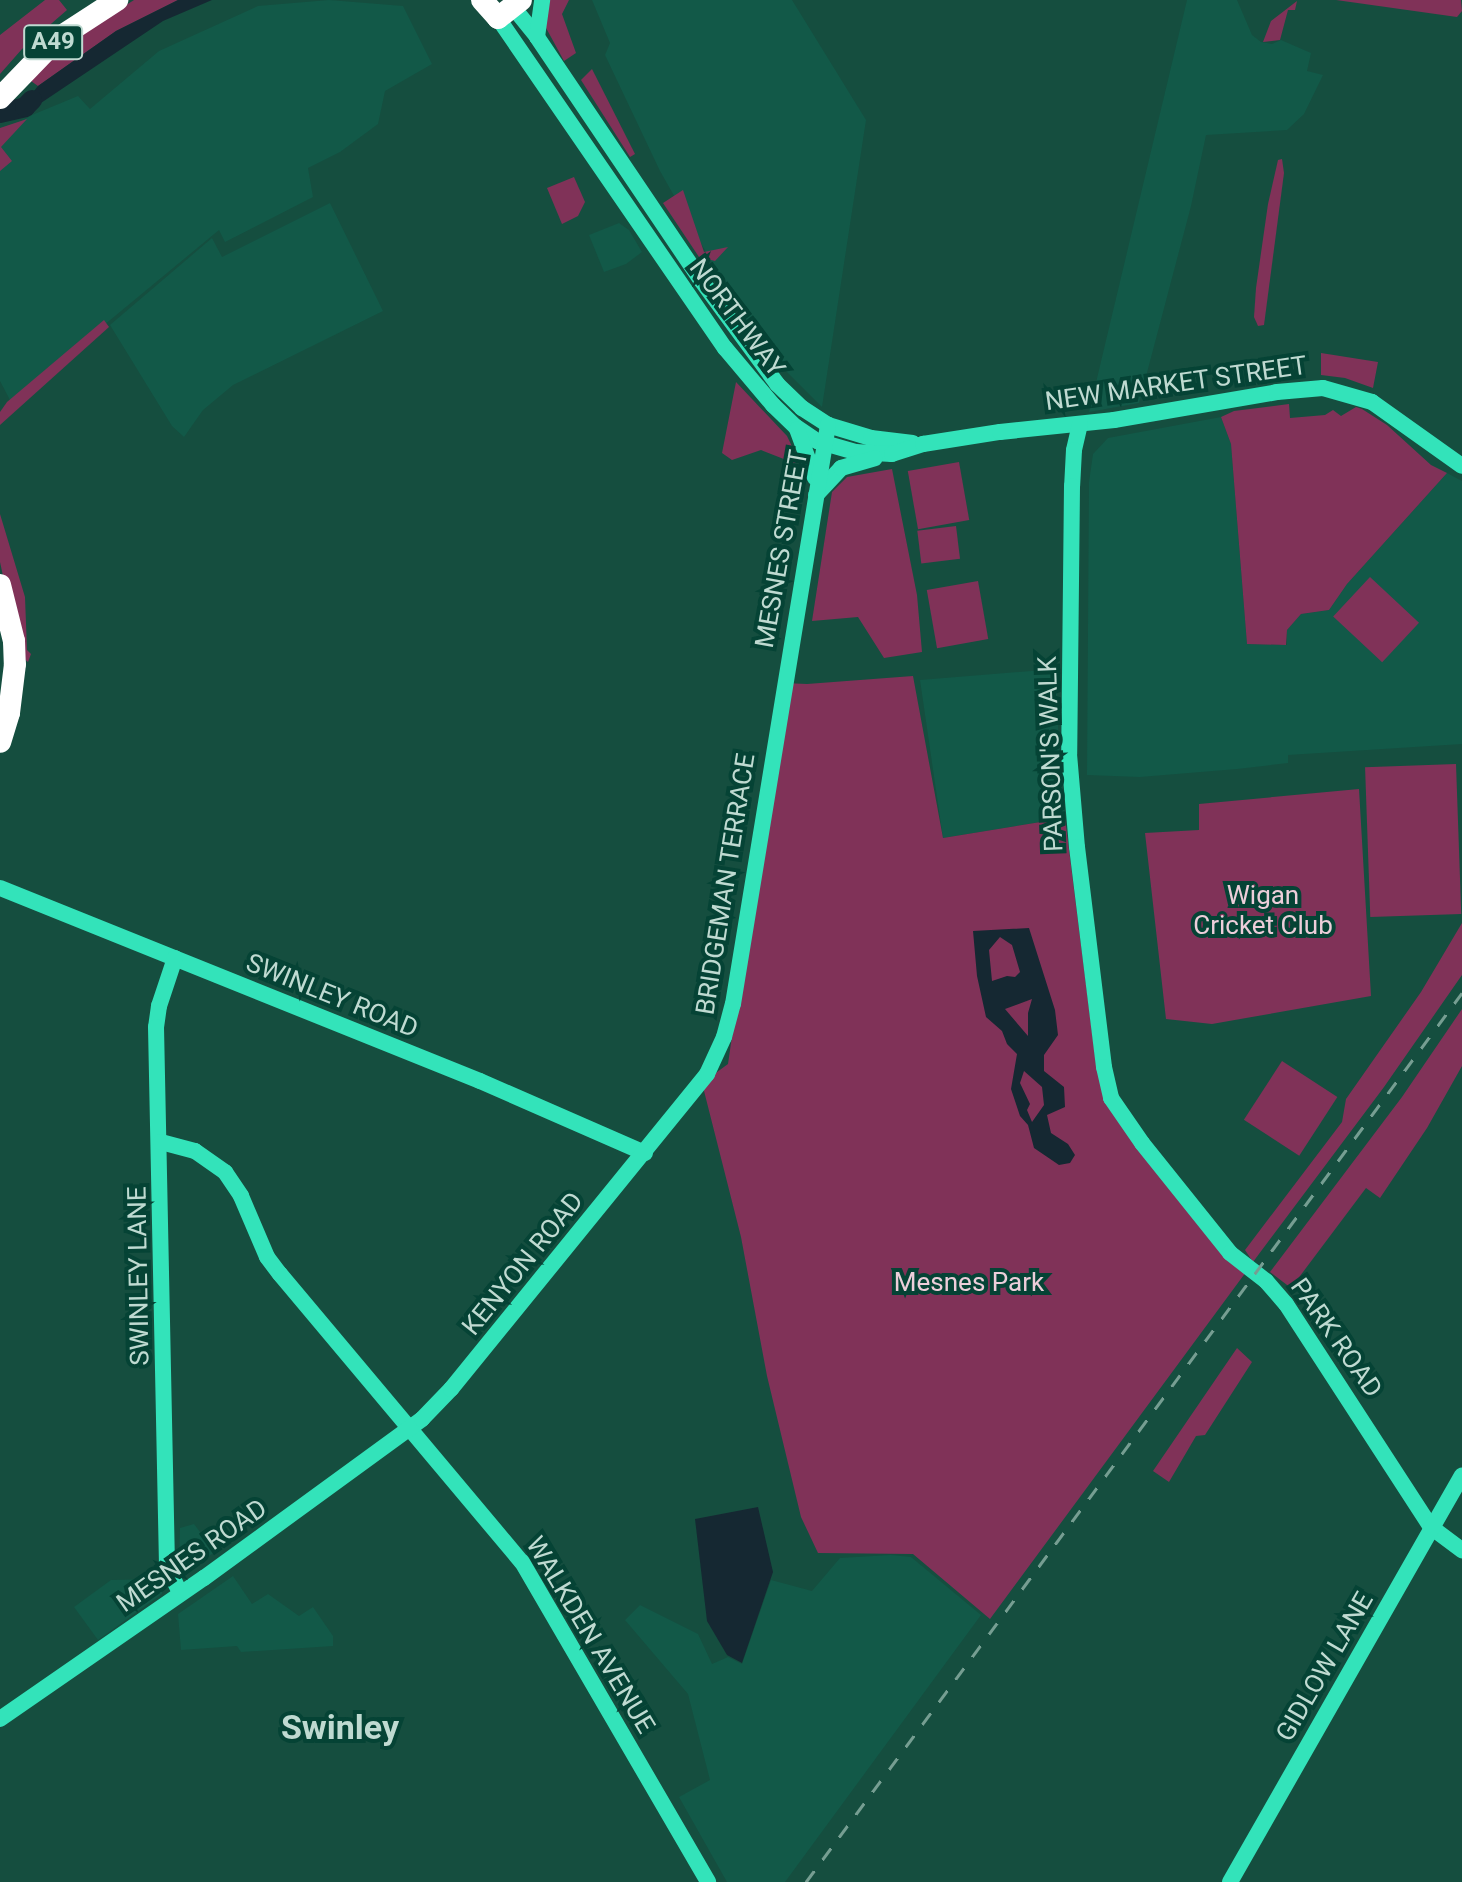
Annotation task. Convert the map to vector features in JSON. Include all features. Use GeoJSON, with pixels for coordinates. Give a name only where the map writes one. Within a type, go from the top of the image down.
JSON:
{"type":"FeatureCollection","features":[{"type":"Feature","properties":{"kind":"highway","name":"A49"},"geometry":{"type":"LineString","coordinates":[[0,98],[57,39],[117,0]]}},
{"type":"Feature","properties":{"kind":"highway"},"geometry":{"type":"LineString","coordinates":[[0,742],[15,677],[14,641],[2,594]]}},
{"type":"Feature","properties":{"kind":"highway"},"geometry":{"type":"LineString","coordinates":[[0,705],[2,594]]}},
{"type":"Feature","properties":{"kind":"main road"},"geometry":{"type":"LineString","coordinates":[[537,37],[542,0]]}},
{"type":"Feature","properties":{"kind":"main road","name":"NORTHWAY"},"geometry":{"type":"LineString","coordinates":[[500,4],[537,37],[701,280],[777,384],[802,408],[828,425]]}},
{"type":"Feature","properties":{"kind":"main road","name":"NORTHWAY"},"geometry":{"type":"LineString","coordinates":[[500,4],[626,205],[736,364],[796,427],[825,444]]}},
{"type":"Feature","properties":{"kind":"main road","name":"NEW MARKET STREET"},"geometry":{"type":"LineString","coordinates":[[825,444],[862,453],[892,454],[923,444],[1080,424],[1277,392],[1331,388],[1362,397],[1383,408],[1462,466]]}},
{"type":"Feature","properties":{"kind":"main road","name":"PARSON'S WALK"},"geometry":{"type":"LineString","coordinates":[[1080,424],[1074,450],[1072,486],[1069,754],[1077,847],[1106,1082]]}},
{"type":"Feature","properties":{"kind":"main road","name":"NEW MARKET STREET"},"geometry":{"type":"LineString","coordinates":[[828,425],[871,438],[923,444]]}},
{"type":"Feature","properties":{"kind":"main road","name":"MESNES STREET"},"geometry":{"type":"LineString","coordinates":[[783,683],[828,425]]}},
{"type":"Feature","properties":{"kind":"main road"},"geometry":{"type":"LineString","coordinates":[[796,427],[811,459],[816,490]]}},
{"type":"Feature","properties":{"kind":"main road"},"geometry":{"type":"LineString","coordinates":[[816,490],[841,468],[892,454]]}},
{"type":"Feature","properties":{"kind":"main road","name":"BRIDGEMAN TERRACE"},"geometry":{"type":"LineString","coordinates":[[668,1125],[707,1074],[728,1027],[783,683]]}},
{"type":"Feature","properties":{"kind":"main road","name":"SWINLEY ROAD"},"geometry":{"type":"LineString","coordinates":[[0,888],[645,1153]]}},
{"type":"Feature","properties":{"kind":"main road","name":"SWINLEY LANE"},"geometry":{"type":"LineString","coordinates":[[175,958],[156,1020],[161,1142],[167,1566],[180,1593]]}},
{"type":"Feature","properties":{"kind":"main road","name":"PARK ROAD"},"geometry":{"type":"LineString","coordinates":[[1106,1082],[1124,1118],[1230,1253],[1266,1281],[1286,1304],[1431,1527],[1462,1550]]}},
{"type":"Feature","properties":{"kind":"main road","name":"KENYON ROAD"},"geometry":{"type":"LineString","coordinates":[[409,1429],[451,1389],[668,1125]]}},
{"type":"Feature","properties":{"kind":"main road","name":"WALKDEN AVENUE"},"geometry":{"type":"LineString","coordinates":[[161,1142],[195,1151],[225,1172],[241,1196],[267,1257],[522,1562],[708,1882]]}},
{"type":"Feature","properties":{"kind":"main road","name":"MESNES ROAD"},"geometry":{"type":"LineString","coordinates":[[0,1719],[409,1429]]}},
{"type":"Feature","properties":{"kind":"main road","name":"GIDLOW LANE"},"geometry":{"type":"LineString","coordinates":[[1230,1882],[1462,1476]]}},
{"type":"Feature","properties":{"kind":"shaded area"},"geometry":{"type":"Polygon","coordinates":[[[329,0],[403,6],[432,64],[385,91],[378,124],[340,152],[308,168],[313,197],[225,242],[219,230],[11,402],[0,381],[0,146],[19,123],[32,115],[78,96],[90,109],[159,51],[258,6],[329,0]]]}},
{"type":"Feature","properties":{"kind":"shaded area"},"geometry":{"type":"Polygon","coordinates":[[[592,0],[792,0],[866,120],[822,407],[757,342],[660,171],[605,55],[610,43],[592,0]]]}},
{"type":"Feature","properties":{"kind":"shaded area"},"geometry":{"type":"Polygon","coordinates":[[[1187,0],[1237,0],[1252,35],[1261,42],[1272,44],[1281,40],[1311,53],[1307,71],[1323,75],[1304,114],[1287,130],[1206,135],[1191,206],[1139,403],[1089,412],[1187,0]]]}},
{"type":"Feature","properties":{"kind":"shaded area"},"geometry":{"type":"Polygon","coordinates":[[[330,203],[383,311],[233,385],[203,410],[184,437],[172,426],[110,325],[212,238],[222,257],[330,203]]]}},
{"type":"Feature","properties":{"kind":"shaded area"},"geometry":{"type":"Polygon","coordinates":[[[619,223],[629,230],[642,252],[626,264],[604,272],[589,235],[619,223]]]}},
{"type":"Feature","properties":{"kind":"shaded area"},"geometry":{"type":"Polygon","coordinates":[[[1221,417],[1231,444],[1247,644],[1287,645],[1287,630],[1301,614],[1329,610],[1347,584],[1447,473],[1462,481],[1462,744],[1288,755],[1288,763],[1237,769],[1140,777],[1087,775],[1089,482],[1093,454],[1108,438],[1221,417]]]}},
{"type":"Feature","properties":{"kind":"shaded area"},"geometry":{"type":"Polygon","coordinates":[[[1056,669],[1060,780],[1065,818],[943,838],[920,680],[1056,669]]]}},
{"type":"Feature","properties":{"kind":"shaded area"},"geometry":{"type":"Polygon","coordinates":[[[194,1524],[215,1552],[188,1570],[179,1569],[180,1528],[194,1524]]]}},
{"type":"Feature","properties":{"kind":"shaded area"},"geometry":{"type":"Polygon","coordinates":[[[911,1557],[981,1615],[785,1882],[727,1882],[679,1797],[710,1780],[688,1694],[625,1620],[640,1605],[698,1634],[712,1664],[728,1657],[742,1664],[771,1580],[812,1591],[840,1558],[911,1557]]]}},
{"type":"Feature","properties":{"kind":"shaded area"},"geometry":{"type":"Polygon","coordinates":[[[233,1576],[252,1604],[268,1594],[299,1616],[313,1607],[333,1636],[333,1646],[241,1652],[237,1646],[181,1650],[178,1614],[233,1576]]]}},
{"type":"Feature","properties":{"kind":"shaded area"},"geometry":{"type":"Polygon","coordinates":[[[163,1579],[162,1594],[98,1640],[74,1607],[111,1580],[163,1579]]]}},
{"type":"Feature","properties":{"kind":"green space"},"geometry":{"type":"Polygon","coordinates":[[[45,0],[59,0],[67,10],[22,49],[0,74],[0,35],[45,0]]]}},
{"type":"Feature","properties":{"kind":"green space"},"geometry":{"type":"Polygon","coordinates":[[[134,0],[178,0],[116,31],[38,86],[28,79],[81,34],[134,0]]]}},
{"type":"Feature","properties":{"kind":"green space"},"geometry":{"type":"Polygon","coordinates":[[[550,0],[569,0],[562,14],[576,53],[564,61],[545,26],[550,0]]]}},
{"type":"Feature","properties":{"kind":"green space"},"geometry":{"type":"Polygon","coordinates":[[[1336,0],[1461,0],[1462,11],[1457,17],[1336,0]]]}},
{"type":"Feature","properties":{"kind":"green space"},"geometry":{"type":"Polygon","coordinates":[[[1297,1],[1295,10],[1288,10],[1280,40],[1263,42],[1271,21],[1297,1]]]}},
{"type":"Feature","properties":{"kind":"green space"},"geometry":{"type":"Polygon","coordinates":[[[592,69],[635,154],[630,157],[581,80],[592,69]]]}},
{"type":"Feature","properties":{"kind":"green space"},"geometry":{"type":"Polygon","coordinates":[[[27,119],[1,147],[12,161],[0,171],[0,128],[27,119]]]}},
{"type":"Feature","properties":{"kind":"green space"},"geometry":{"type":"Polygon","coordinates":[[[1282,159],[1284,173],[1264,325],[1258,326],[1254,317],[1256,288],[1268,204],[1278,160],[1282,159]]]}},
{"type":"Feature","properties":{"kind":"green space"},"geometry":{"type":"Polygon","coordinates":[[[574,177],[585,202],[578,216],[562,224],[547,188],[574,177]]]}},
{"type":"Feature","properties":{"kind":"green space"},"geometry":{"type":"Polygon","coordinates":[[[683,190],[704,252],[728,247],[715,261],[699,257],[663,203],[683,190]]]}},
{"type":"Feature","properties":{"kind":"green space"},"geometry":{"type":"Polygon","coordinates":[[[104,320],[109,327],[0,425],[0,412],[7,402],[104,320]]]}},
{"type":"Feature","properties":{"kind":"green space"},"geometry":{"type":"Polygon","coordinates":[[[1321,353],[1378,362],[1373,388],[1345,378],[1321,375],[1321,353]]]}},
{"type":"Feature","properties":{"kind":"green space"},"geometry":{"type":"Polygon","coordinates":[[[736,382],[787,436],[799,461],[794,463],[761,450],[732,460],[722,453],[736,382]]]}},
{"type":"Feature","properties":{"kind":"green space"},"geometry":{"type":"Polygon","coordinates":[[[1289,404],[1290,418],[1325,415],[1333,410],[1341,416],[1356,407],[1362,409],[1387,425],[1431,465],[1447,473],[1347,584],[1329,610],[1301,614],[1287,630],[1286,645],[1247,644],[1231,444],[1221,417],[1234,411],[1289,404]]]}},
{"type":"Feature","properties":{"kind":"green space"},"geometry":{"type":"Polygon","coordinates":[[[959,462],[969,520],[918,529],[908,471],[959,462]]]}},
{"type":"Feature","properties":{"kind":"green space"},"geometry":{"type":"Polygon","coordinates":[[[892,469],[917,595],[922,652],[884,658],[858,617],[812,621],[832,492],[847,477],[892,469]]]}},
{"type":"Feature","properties":{"kind":"green space"},"geometry":{"type":"Polygon","coordinates":[[[0,514],[25,597],[27,650],[31,654],[28,662],[20,655],[0,562],[0,514]]]}},
{"type":"Feature","properties":{"kind":"green space"},"geometry":{"type":"Polygon","coordinates":[[[956,526],[960,559],[921,564],[917,531],[956,526]]]}},
{"type":"Feature","properties":{"kind":"green space"},"geometry":{"type":"Polygon","coordinates":[[[1370,577],[1419,623],[1382,662],[1333,616],[1370,577]]]}},
{"type":"Feature","properties":{"kind":"green space"},"geometry":{"type":"Polygon","coordinates":[[[978,581],[988,639],[937,648],[927,590],[978,581]]]}},
{"type":"Feature","properties":{"kind":"green space","name":"Mesnes Park"},"geometry":{"type":"Polygon","coordinates":[[[913,676],[943,838],[1065,818],[1096,1064],[1104,1094],[1246,1272],[990,1619],[913,1554],[818,1553],[801,1517],[767,1376],[741,1237],[702,1083],[728,1064],[783,683],[913,676]]]}},
{"type":"Feature","properties":{"kind":"green space"},"geometry":{"type":"Polygon","coordinates":[[[1456,764],[1461,914],[1370,917],[1365,767],[1456,764]]]}},
{"type":"Feature","properties":{"kind":"green space","name":"Wigan Cricket Club"},"geometry":{"type":"Polygon","coordinates":[[[1359,789],[1371,996],[1212,1024],[1166,1019],[1145,833],[1199,830],[1199,804],[1359,789]]]}},
{"type":"Feature","properties":{"kind":"green space"},"geometry":{"type":"Polygon","coordinates":[[[1462,923],[1462,975],[1384,1087],[1253,1262],[1245,1250],[1342,1122],[1346,1099],[1421,992],[1462,923]]]}},
{"type":"Feature","properties":{"kind":"green space"},"geometry":{"type":"Polygon","coordinates":[[[1462,1009],[1462,1066],[1427,1128],[1380,1198],[1366,1188],[1291,1288],[1270,1272],[1402,1097],[1462,1009]]]}},
{"type":"Feature","properties":{"kind":"green space"},"geometry":{"type":"Polygon","coordinates":[[[1282,1061],[1337,1097],[1299,1156],[1244,1120],[1282,1061]]]}},
{"type":"Feature","properties":{"kind":"green space"},"geometry":{"type":"Polygon","coordinates":[[[1237,1348],[1252,1362],[1205,1435],[1196,1436],[1169,1482],[1153,1471],[1237,1348]]]}},
{"type":"Feature","properties":{"kind":"water"},"geometry":{"type":"Polygon","coordinates":[[[178,0],[212,0],[163,21],[38,105],[2,121],[11,108],[26,101],[38,86],[116,31],[178,0]]]}},
{"type":"Feature","properties":{"kind":"water"},"geometry":{"type":"Polygon","coordinates":[[[1029,928],[1055,1010],[1058,1035],[1044,1055],[1044,1071],[1064,1087],[1065,1107],[1047,1115],[1051,1133],[1068,1144],[1075,1155],[1070,1163],[1059,1165],[1034,1148],[1028,1125],[1020,1116],[1011,1089],[1017,1054],[1007,1044],[1002,1031],[986,1017],[977,976],[973,931],[1029,928]],[[1000,937],[989,950],[992,981],[1015,977],[1020,972],[1012,945],[1000,937]],[[1032,999],[1005,1009],[1028,1036],[1028,1013],[1032,999]],[[1024,1071],[1020,1083],[1030,1104],[1027,1110],[1032,1122],[1044,1105],[1042,1087],[1024,1071]]]}},
{"type":"Feature","properties":{"kind":"water"},"geometry":{"type":"Polygon","coordinates":[[[758,1507],[773,1572],[742,1663],[727,1655],[707,1621],[695,1519],[758,1507]]]}},
{"type":"Feature","properties":{"kind":"waterway"},"geometry":{"type":"LineString","coordinates":[[0,113],[25,107],[32,100]]}},
{"type":"Feature","properties":{"kind":"railway"},"geometry":{"type":"LineString","coordinates":[[806,1882],[1462,993]]}},
{"type":"Feature","properties":{"kind":"district","name":"Swinley"},"geometry":{"type":"Point","coordinates":[340,1728]}}]}
